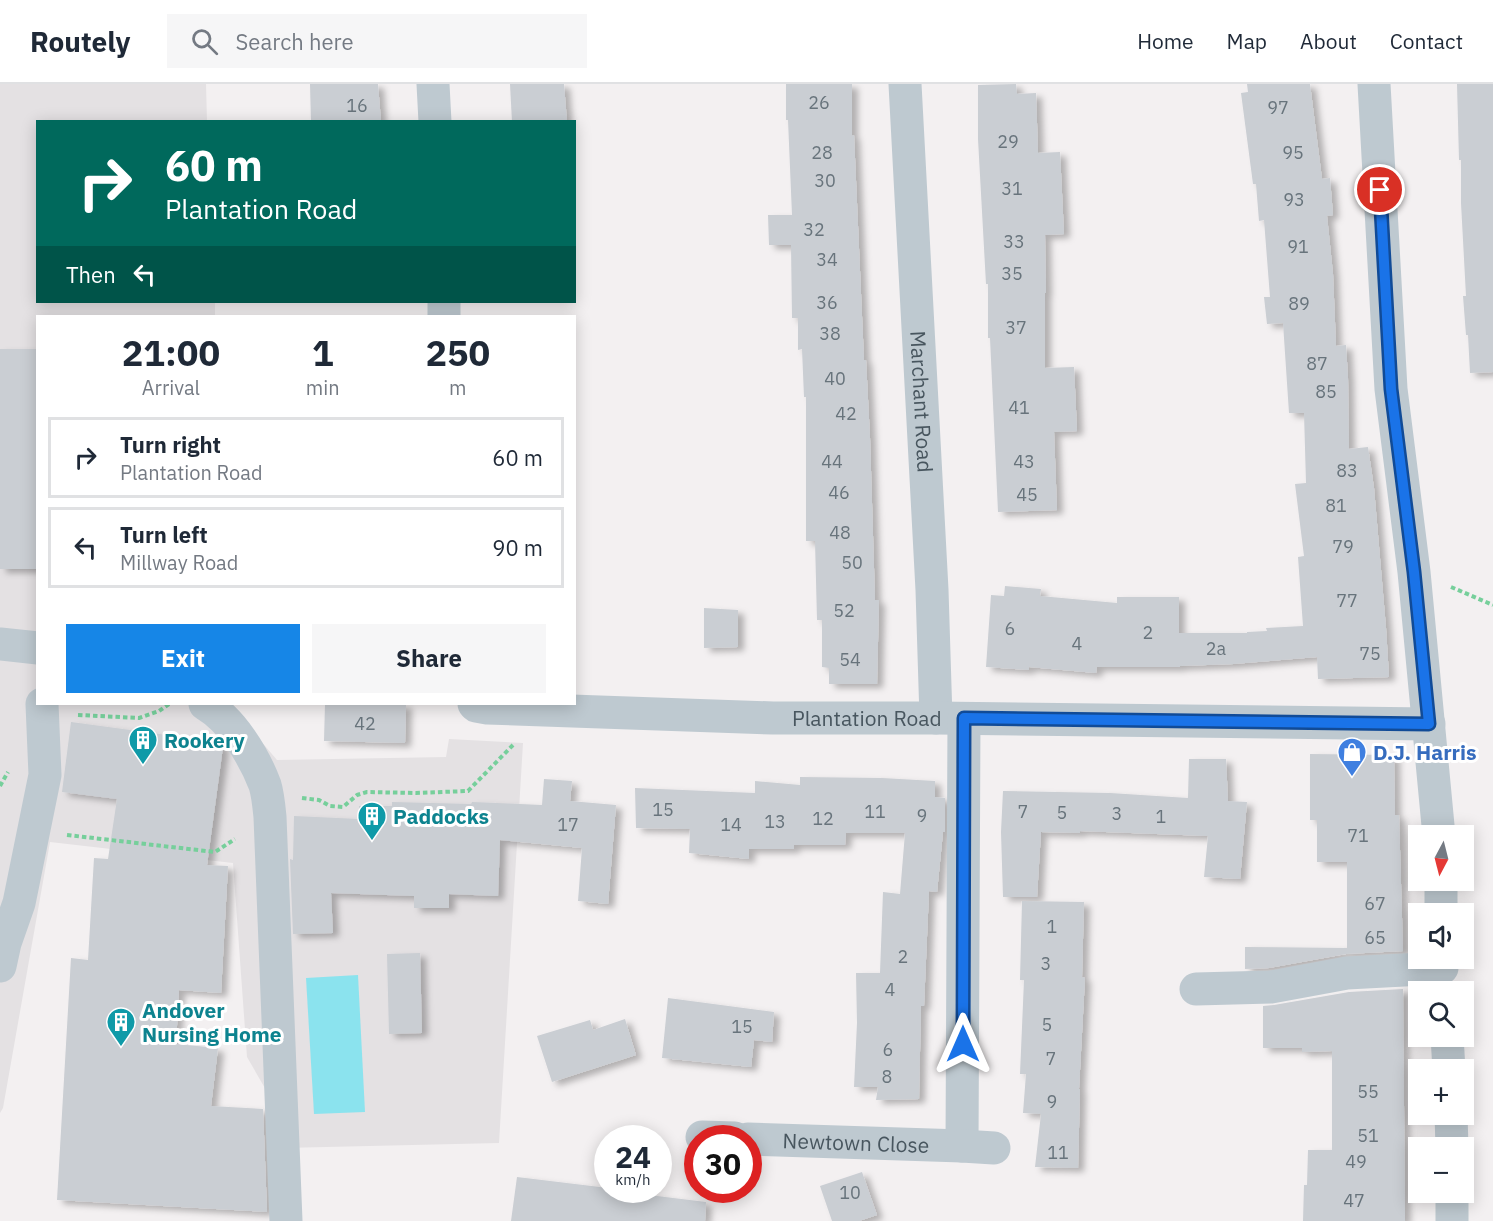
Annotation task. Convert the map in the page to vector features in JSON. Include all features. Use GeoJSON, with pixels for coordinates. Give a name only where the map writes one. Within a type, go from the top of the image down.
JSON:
{"type":"FeatureCollection","features":[{"type":"Feature","properties":{"kind":"street"},"geometry":{"type":"LineString","coordinates":[[433,84],[435,120]]}},
{"type":"Feature","properties":{"kind":"street","name":"Marchant Road"},"geometry":{"type":"LineString","coordinates":[[905,84],[932,590],[950,718]]}},
{"type":"Feature","properties":{"kind":"street"},"geometry":{"type":"LineString","coordinates":[[1374,84],[1391,389],[1414,572],[1438,825]]}},
{"type":"Feature","properties":{"kind":"street"},"geometry":{"type":"LineString","coordinates":[[0,644],[36,648]]}},
{"type":"Feature","properties":{"kind":"street"},"geometry":{"type":"LineString","coordinates":[[0,966],[5,943],[19,903],[45,775],[42,705]]}},
{"type":"Feature","properties":{"kind":"street"},"geometry":{"type":"LineString","coordinates":[[207,705],[215,710],[248,749],[266,787],[270,817],[286,1221]]}},
{"type":"Feature","properties":{"kind":"street","name":"Plantation Road"},"geometry":{"type":"LineString","coordinates":[[480,706],[773,718],[1429,724]]}},
{"type":"Feature","properties":{"kind":"street","name":"Newtown Close"},"geometry":{"type":"LineString","coordinates":[[762,1139],[978,1147],[950,718]]}},
{"type":"Feature","properties":{"kind":"street"},"geometry":{"type":"LineString","coordinates":[[1196,988],[1271,987],[1347,973],[1443,972]]}},
{"type":"Feature","properties":{"kind":"street"},"geometry":{"type":"LineString","coordinates":[[1452,1203],[1452,1221]]}},
{"type":"Feature","properties":{"kind":"path"},"geometry":{"type":"LineString","coordinates":[[43,738],[54,731],[66,715],[140,718],[168,705]]}},
{"type":"Feature","properties":{"kind":"path"},"geometry":{"type":"LineString","coordinates":[[34,831],[215,852],[296,798],[319,800],[330,806],[343,807],[357,795],[367,792],[468,791],[515,743],[519,709]]}},
{"type":"Feature","properties":{"kind":"shaded area"},"geometry":{"type":"Polygon","coordinates":[[[0,84],[206,84],[207,120],[36,120],[36,303],[215,303],[215,315],[36,315],[36,705],[231,705],[277,760],[446,757],[449,739],[523,743],[499,1143],[283,1148],[277,1109],[247,1057],[233,863],[50,842],[3,1108],[0,1113],[0,84]]]}},
{"type":"Feature","properties":{"kind":"water"},"geometry":{"type":"Polygon","coordinates":[[[358,975],[365,1112],[314,1114],[306,978],[358,975]]]}},
{"type":"Feature","properties":{"kind":"building"},"geometry":{"type":"Polygon","coordinates":[[[310,84],[378,84],[381,120],[311,120],[310,84]]]}},
{"type":"Feature","properties":{"kind":"building"},"geometry":{"type":"Polygon","coordinates":[[[510,84],[564,84],[567,120],[512,120],[510,84]]]}},
{"type":"Feature","properties":{"kind":"building"},"geometry":{"type":"Polygon","coordinates":[[[786,84],[852,84],[852,136],[854,135],[864,360],[866,360],[870,438],[875,600],[879,600],[877,684],[829,684],[829,668],[822,667],[822,620],[817,620],[815,541],[806,541],[806,397],[804,397],[802,349],[798,350],[798,318],[792,318],[791,245],[769,245],[768,215],[792,215],[786,84]]]}},
{"type":"Feature","properties":{"kind":"building"},"geometry":{"type":"Polygon","coordinates":[[[1016,84],[1017,94],[1036,93],[1038,153],[1060,152],[1064,234],[1045,235],[1045,368],[1074,367],[1077,431],[1054,432],[1057,510],[998,512],[990,338],[988,338],[988,284],[986,284],[978,139],[978,85],[1016,84]]]}},
{"type":"Feature","properties":{"kind":"building"},"geometry":{"type":"Polygon","coordinates":[[[1247,84],[1310,84],[1322,179],[1330,178],[1333,215],[1327,216],[1333,274],[1336,346],[1346,345],[1349,449],[1368,447],[1374,488],[1389,677],[1318,679],[1317,657],[1180,667],[1097,667],[1096,673],[1029,667],[1029,670],[986,667],[991,595],[1004,596],[1005,586],[1041,589],[1040,596],[1117,603],[1117,597],[1179,597],[1179,633],[1247,633],[1267,631],[1266,628],[1303,626],[1298,557],[1304,556],[1295,484],[1306,483],[1304,413],[1289,413],[1283,323],[1267,324],[1264,297],[1270,297],[1264,220],[1259,221],[1256,184],[1253,184],[1241,93],[1248,92],[1247,84]]]}},
{"type":"Feature","properties":{"kind":"building"},"geometry":{"type":"Polygon","coordinates":[[[1457,84],[1493,84],[1493,372],[1470,373],[1463,296],[1466,296],[1457,84]]]}},
{"type":"Feature","properties":{"kind":"building"},"geometry":{"type":"Polygon","coordinates":[[[0,349],[36,349],[36,569],[0,569],[0,349]]]}},
{"type":"Feature","properties":{"kind":"building"},"geometry":{"type":"Polygon","coordinates":[[[704,608],[738,610],[738,647],[704,648],[704,608]]]}},
{"type":"Feature","properties":{"kind":"building"},"geometry":{"type":"Polygon","coordinates":[[[325,705],[406,705],[405,743],[324,741],[325,705]]]}},
{"type":"Feature","properties":{"kind":"building","name":"Andover Nursing Home"},"geometry":{"type":"Polygon","coordinates":[[[71,722],[219,742],[223,747],[207,865],[228,866],[221,993],[179,990],[176,1044],[218,1048],[211,1106],[263,1109],[267,1212],[57,1200],[71,958],[88,960],[94,858],[108,859],[117,799],[62,792],[71,722]]]}},
{"type":"Feature","properties":{"kind":"building"},"geometry":{"type":"Polygon","coordinates":[[[1310,754],[1394,755],[1395,815],[1399,815],[1403,951],[1346,954],[1269,968],[1245,969],[1245,947],[1347,948],[1347,862],[1317,862],[1317,820],[1310,820],[1310,754]]]}},
{"type":"Feature","properties":{"kind":"building"},"geometry":{"type":"Polygon","coordinates":[[[1189,759],[1226,759],[1228,801],[1247,802],[1240,879],[1204,877],[1208,836],[1080,831],[1080,833],[1041,832],[1037,897],[1003,897],[1001,832],[1003,791],[1110,793],[1188,798],[1189,759]]]}},
{"type":"Feature","properties":{"kind":"building"},"geometry":{"type":"Polygon","coordinates":[[[800,777],[935,781],[935,797],[945,798],[945,832],[943,832],[937,892],[929,891],[924,1006],[921,1006],[919,1099],[876,1100],[878,1087],[854,1087],[857,1023],[856,973],[880,973],[883,892],[900,894],[905,833],[846,833],[845,845],[794,845],[794,849],[749,849],[749,859],[689,853],[690,829],[636,828],[635,788],[755,793],[755,781],[800,785],[800,777]]]}},
{"type":"Feature","properties":{"kind":"building"},"geometry":{"type":"Polygon","coordinates":[[[544,779],[572,781],[570,801],[616,805],[608,904],[578,901],[582,848],[500,840],[498,896],[449,894],[449,908],[414,908],[414,896],[331,893],[333,933],[293,934],[290,859],[293,860],[294,816],[359,819],[359,806],[392,806],[392,802],[542,805],[544,779]]]}},
{"type":"Feature","properties":{"kind":"building"},"geometry":{"type":"Polygon","coordinates":[[[1022,901],[1084,902],[1082,977],[1085,978],[1079,1089],[1078,1168],[1035,1167],[1041,1114],[1023,1113],[1026,1074],[1020,1074],[1024,980],[1020,980],[1022,901]]]}},
{"type":"Feature","properties":{"kind":"building"},"geometry":{"type":"Polygon","coordinates":[[[420,953],[422,1033],[389,1034],[387,954],[420,953]]]}},
{"type":"Feature","properties":{"kind":"building"},"geometry":{"type":"Polygon","coordinates":[[[1403,989],[1405,1221],[1303,1221],[1308,1150],[1332,1150],[1332,1051],[1302,1052],[1302,1048],[1263,1048],[1263,1006],[1349,992],[1403,989]]]}},
{"type":"Feature","properties":{"kind":"building"},"geometry":{"type":"Polygon","coordinates":[[[668,998],[774,1012],[772,1042],[754,1040],[751,1067],[662,1058],[668,998]]]}},
{"type":"Feature","properties":{"kind":"building"},"geometry":{"type":"Polygon","coordinates":[[[625,1019],[636,1055],[552,1082],[537,1036],[590,1020],[593,1030],[625,1019]]]}},
{"type":"Feature","properties":{"kind":"building"},"geometry":{"type":"Polygon","coordinates":[[[862,1172],[877,1215],[859,1221],[832,1221],[820,1186],[862,1172]]]}},
{"type":"Feature","properties":{"kind":"building"},"geometry":{"type":"Polygon","coordinates":[[[517,1177],[594,1186],[594,1203],[672,1203],[672,1198],[684,1199],[684,1203],[706,1203],[705,1221],[511,1221],[517,1177]]]}},
{"type":"Feature","properties":{"kind":"place","name":"Rookery"},"geometry":{"type":"Point","coordinates":[143,766]}},
{"type":"Feature","properties":{"kind":"place","name":"D.J. Harris"},"geometry":{"type":"Point","coordinates":[1352,778]}},
{"type":"Feature","properties":{"kind":"place","name":"Paddocks"},"geometry":{"type":"Point","coordinates":[372,842]}},
{"type":"Feature","properties":{"kind":"place","name":"Andover Nursing Home"},"geometry":{"type":"Point","coordinates":[121,1048]}},
{"type":"Feature","properties":{"kind":"route"},"geometry":{"type":"LineString","coordinates":[[963,1044],[964,718],[1429,724],[1414,572],[1391,389],[1380,190]]}}]}
